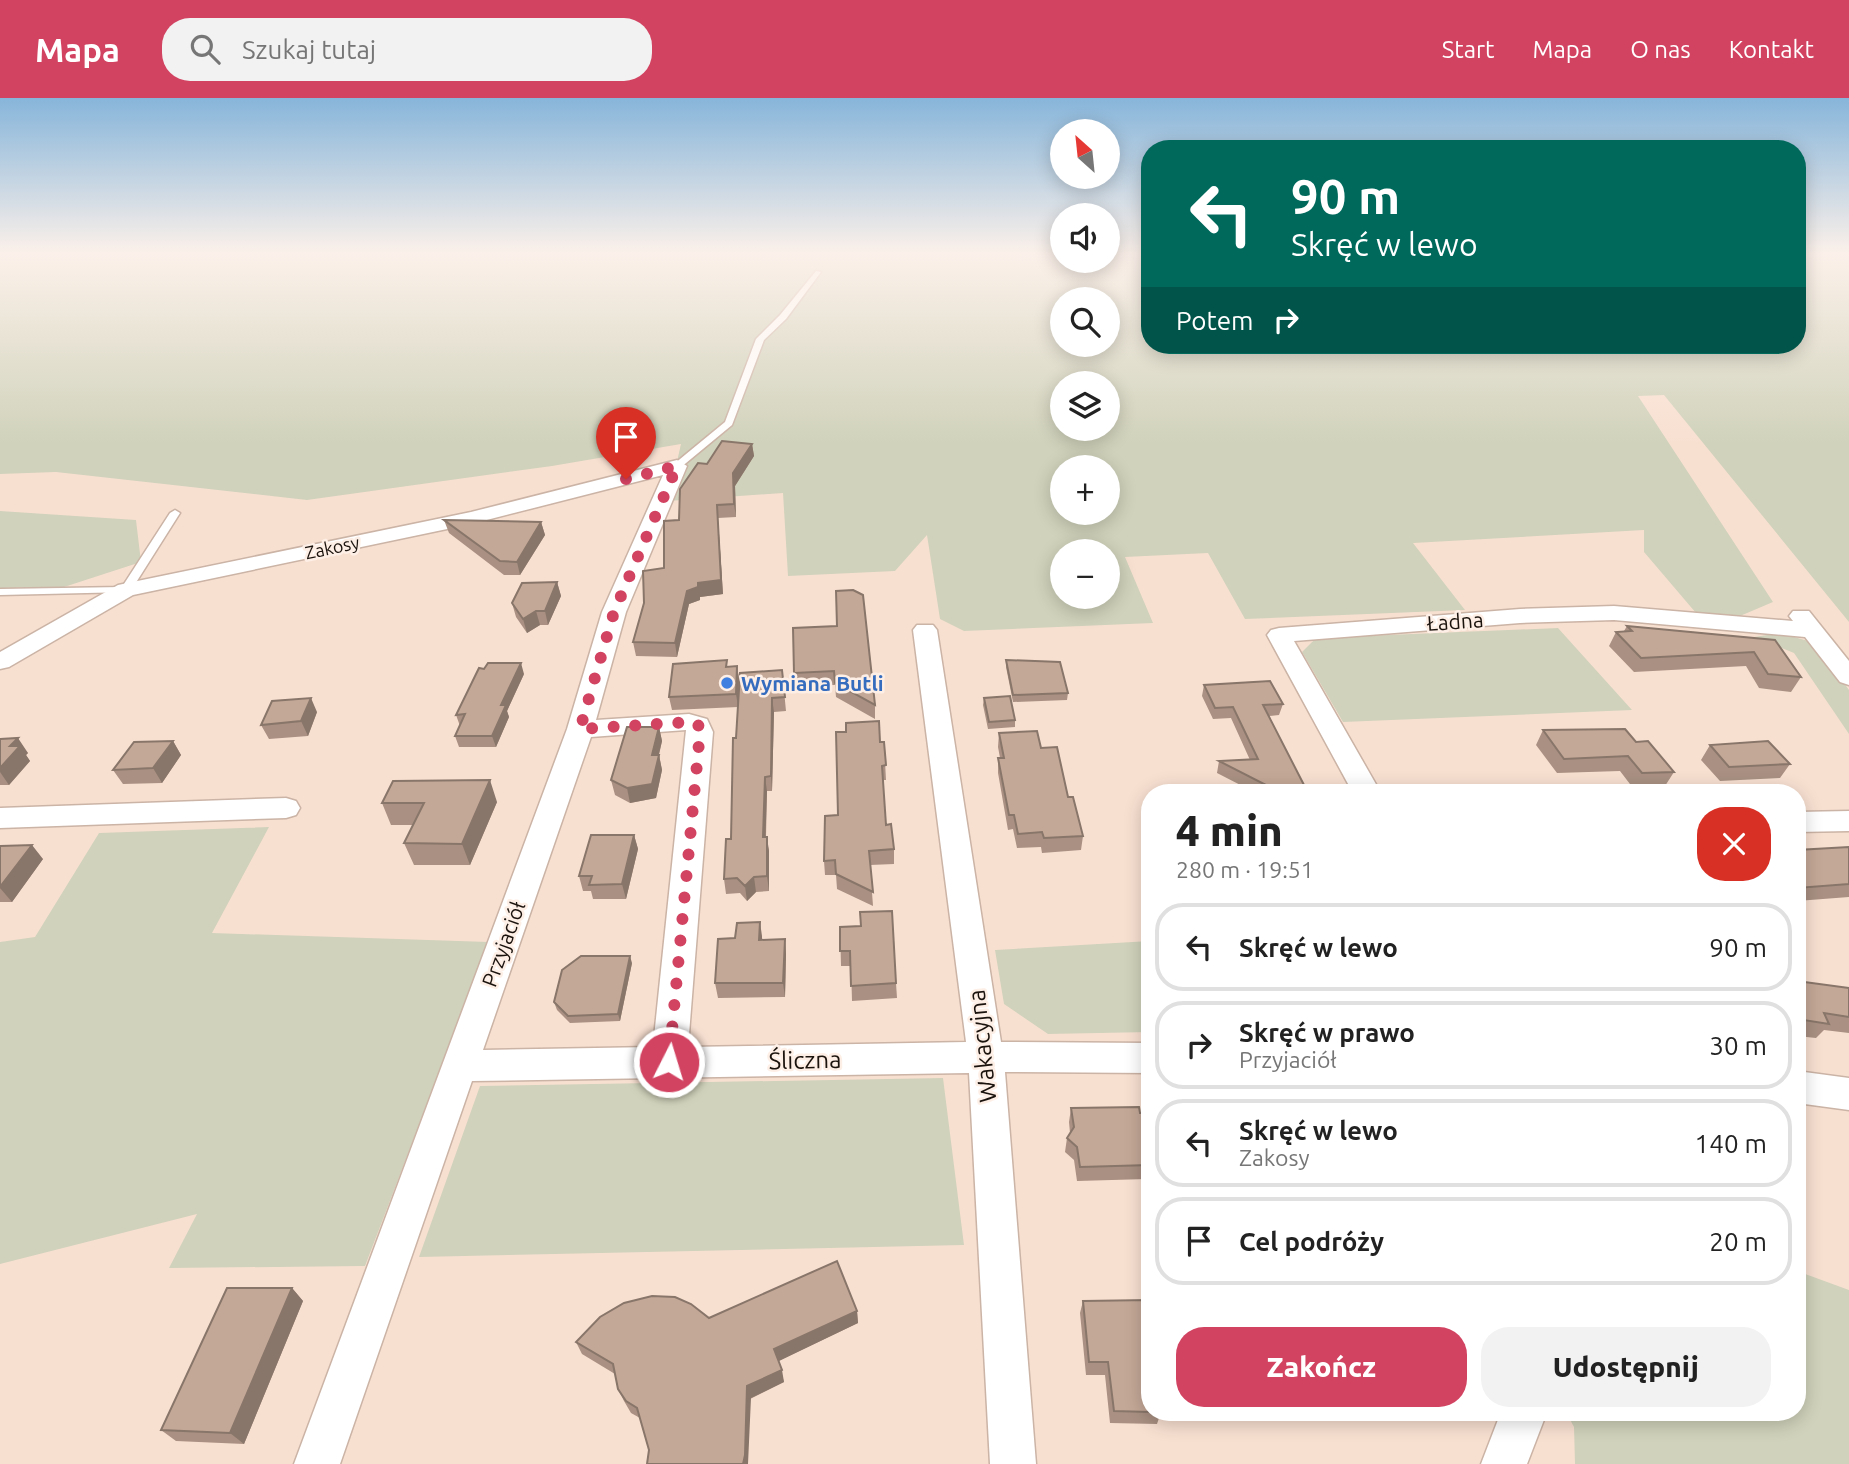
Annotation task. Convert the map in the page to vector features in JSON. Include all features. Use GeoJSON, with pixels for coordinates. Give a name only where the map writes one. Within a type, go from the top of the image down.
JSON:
{"type":"FeatureCollection","features":[{"type":"Feature","properties":{"kind":"street","name":"Zakosy"},"geometry":{"type":"LineString","coordinates":[[0,662],[126,590],[471,518],[677,466]]}},
{"type":"Feature","properties":{"kind":"street","name":"Przyjaciół"},"geometry":{"type":"LineString","coordinates":[[317,1464],[580,729],[614,612],[677,466]]}},
{"type":"Feature","properties":{"kind":"street","name":"Ładna"},"geometry":{"type":"LineString","coordinates":[[1362,784],[1279,635],[1520,615],[1614,613],[1806,622],[1849,677]]}},
{"type":"Feature","properties":{"kind":"street","name":"Wakacyjna"},"geometry":{"type":"LineString","coordinates":[[925,630],[986,1057],[1013,1464]]}},
{"type":"Feature","properties":{"kind":"street"},"geometry":{"type":"LineString","coordinates":[[580,729],[689,722],[698,724],[700,732],[669,1062]]}},
{"type":"Feature","properties":{"kind":"street"},"geometry":{"type":"LineString","coordinates":[[0,818],[286,808]]}},
{"type":"Feature","properties":{"kind":"street"},"geometry":{"type":"LineString","coordinates":[[1806,822],[1849,821]]}},
{"type":"Feature","properties":{"kind":"street","name":"Śliczna"},"geometry":{"type":"LineString","coordinates":[[459,1066],[986,1057],[1141,1058]]}},
{"type":"Feature","properties":{"kind":"street"},"geometry":{"type":"LineString","coordinates":[[1806,1088],[1849,1094]]}},
{"type":"Feature","properties":{"kind":"street"},"geometry":{"type":"LineString","coordinates":[[1504,1464],[1521,1421]]}},
{"type":"Feature","properties":{"kind":"lane","name":"Przyjaciół"},"geometry":{"type":"LineString","coordinates":[[677,466],[729,423],[760,339],[784,316]]}},
{"type":"Feature","properties":{"kind":"lane"},"geometry":{"type":"LineString","coordinates":[[0,592],[126,590],[175,513]]}},
{"type":"Feature","properties":{"kind":"green space"},"geometry":{"type":"Polygon","coordinates":[[[0,316],[1050,316],[1050,357],[1120,357],[1120,316],[1141,316],[1141,354],[1806,354],[1806,316],[1849,316],[1849,622],[1664,395],[1638,396],[1773,602],[1740,616],[1696,613],[1644,552],[1644,530],[1413,543],[1465,610],[1245,619],[1208,553],[1125,557],[1153,623],[964,631],[940,619],[927,535],[895,571],[788,576],[783,493],[668,501],[681,444],[552,466],[307,500],[56,472],[0,474],[0,316]]]}},
{"type":"Feature","properties":{"kind":"green space"},"geometry":{"type":"Polygon","coordinates":[[[0,511],[136,520],[141,562],[64,587],[0,588],[0,511]]]}},
{"type":"Feature","properties":{"kind":"green space"},"geometry":{"type":"Polygon","coordinates":[[[1558,628],[1632,710],[1343,722],[1302,652],[1316,638],[1558,628]]]}},
{"type":"Feature","properties":{"kind":"green space"},"geometry":{"type":"Polygon","coordinates":[[[1780,633],[1808,641],[1821,652],[1849,690],[1849,734],[1794,653],[1754,637],[1780,633]]]}},
{"type":"Feature","properties":{"kind":"green space"},"geometry":{"type":"Polygon","coordinates":[[[269,827],[212,933],[489,942],[365,1266],[169,1268],[197,1214],[0,1264],[0,942],[35,937],[99,833],[269,827]]]}},
{"type":"Feature","properties":{"kind":"green space"},"geometry":{"type":"Polygon","coordinates":[[[1141,942],[1141,1032],[1048,1034],[1004,1004],[995,950],[1141,942]]]}},
{"type":"Feature","properties":{"kind":"green space"},"geometry":{"type":"Polygon","coordinates":[[[943,1078],[964,1245],[419,1257],[480,1086],[943,1078]]]}},
{"type":"Feature","properties":{"kind":"green space"},"geometry":{"type":"Polygon","coordinates":[[[1806,1274],[1849,1290],[1849,1464],[1575,1464],[1574,1427],[1571,1421],[1806,1421],[1806,1274]]]}},
{"type":"Feature","properties":{"kind":"building"},"geometry":{"type":"Polygon","coordinates":[[[722,441],[752,444],[733,473],[734,504],[717,505],[721,580],[698,583],[698,587],[687,591],[675,643],[633,642],[644,603],[643,571],[664,568],[664,521],[679,520],[680,489],[698,463],[707,464],[722,441]]]}},
{"type":"Feature","properties":{"kind":"building"},"geometry":{"type":"Polygon","coordinates":[[[444,520],[541,522],[517,562],[500,561],[444,520]]]}},
{"type":"Feature","properties":{"kind":"building"},"geometry":{"type":"Polygon","coordinates":[[[557,582],[545,611],[536,611],[523,619],[512,603],[522,583],[557,582]]]}},
{"type":"Feature","properties":{"kind":"building"},"geometry":{"type":"Polygon","coordinates":[[[853,590],[863,595],[875,705],[835,683],[834,671],[794,673],[793,628],[837,626],[836,591],[853,590]]]}},
{"type":"Feature","properties":{"kind":"building"},"geometry":{"type":"Polygon","coordinates":[[[1627,626],[1775,640],[1801,677],[1768,674],[1754,652],[1641,658],[1616,632],[1632,631],[1627,626]]]}},
{"type":"Feature","properties":{"kind":"building"},"geometry":{"type":"Polygon","coordinates":[[[727,660],[726,667],[737,666],[736,694],[669,697],[673,664],[727,660]]]}},
{"type":"Feature","properties":{"kind":"building"},"geometry":{"type":"Polygon","coordinates":[[[1006,660],[1060,662],[1068,693],[1013,695],[1006,660]]]}},
{"type":"Feature","properties":{"kind":"building"},"geometry":{"type":"Polygon","coordinates":[[[488,663],[521,663],[501,705],[506,705],[492,736],[455,736],[465,714],[456,715],[479,668],[484,669],[488,663]]]}},
{"type":"Feature","properties":{"kind":"building"},"geometry":{"type":"Polygon","coordinates":[[[782,670],[785,697],[772,698],[771,776],[765,777],[763,837],[767,837],[767,876],[754,877],[745,886],[737,878],[724,879],[726,839],[731,839],[733,738],[736,738],[740,673],[782,670]]]}},
{"type":"Feature","properties":{"kind":"building"},"geometry":{"type":"Polygon","coordinates":[[[1270,681],[1283,704],[1263,705],[1303,784],[1264,784],[1219,761],[1258,759],[1233,707],[1215,708],[1204,685],[1270,681]]]}},
{"type":"Feature","properties":{"kind":"building"},"geometry":{"type":"Polygon","coordinates":[[[1010,696],[1015,720],[989,722],[984,698],[1010,696]]]}},
{"type":"Feature","properties":{"kind":"building"},"geometry":{"type":"Polygon","coordinates":[[[311,698],[301,721],[261,725],[272,701],[311,698]]]}},
{"type":"Feature","properties":{"kind":"building"},"geometry":{"type":"Polygon","coordinates":[[[879,721],[880,742],[884,742],[886,765],[882,766],[886,825],[891,824],[894,849],[869,851],[873,892],[836,874],[835,860],[824,861],[825,816],[838,815],[836,732],[846,732],[846,723],[879,721]]]}},
{"type":"Feature","properties":{"kind":"building"},"geometry":{"type":"Polygon","coordinates":[[[627,727],[659,727],[652,755],[659,755],[652,784],[627,788],[611,780],[627,727]]]}},
{"type":"Feature","properties":{"kind":"building"},"geometry":{"type":"Polygon","coordinates":[[[1625,729],[1636,742],[1648,741],[1674,772],[1642,773],[1628,756],[1564,759],[1543,730],[1625,729]]]}},
{"type":"Feature","properties":{"kind":"building"},"geometry":{"type":"Polygon","coordinates":[[[1037,731],[1041,748],[1057,747],[1068,797],[1073,797],[1083,836],[1044,838],[1042,832],[1018,834],[1014,815],[1009,815],[998,758],[1004,758],[999,733],[1037,731]]]}},
{"type":"Feature","properties":{"kind":"building"},"geometry":{"type":"Polygon","coordinates":[[[18,738],[10,746],[20,746],[0,768],[0,739],[18,738]]]}},
{"type":"Feature","properties":{"kind":"building"},"geometry":{"type":"Polygon","coordinates":[[[173,741],[153,768],[113,770],[134,742],[173,741]]]}},
{"type":"Feature","properties":{"kind":"building"},"geometry":{"type":"Polygon","coordinates":[[[1768,741],[1790,764],[1729,767],[1710,745],[1768,741]]]}},
{"type":"Feature","properties":{"kind":"building"},"geometry":{"type":"Polygon","coordinates":[[[490,780],[462,844],[404,843],[424,803],[382,803],[393,781],[490,780]]]}},
{"type":"Feature","properties":{"kind":"building"},"geometry":{"type":"Polygon","coordinates":[[[591,835],[634,835],[622,884],[589,885],[592,876],[579,876],[591,835]]]}},
{"type":"Feature","properties":{"kind":"building"},"geometry":{"type":"Polygon","coordinates":[[[32,845],[0,887],[0,846],[32,845]]]}},
{"type":"Feature","properties":{"kind":"building"},"geometry":{"type":"Polygon","coordinates":[[[1849,847],[1849,884],[1806,887],[1806,849],[1849,847]]]}},
{"type":"Feature","properties":{"kind":"building"},"geometry":{"type":"Polygon","coordinates":[[[892,911],[896,983],[851,986],[850,951],[840,951],[840,927],[861,926],[860,912],[892,911]]]}},
{"type":"Feature","properties":{"kind":"building"},"geometry":{"type":"Polygon","coordinates":[[[760,922],[759,940],[785,939],[783,983],[715,983],[718,939],[735,938],[737,923],[760,922]]]}},
{"type":"Feature","properties":{"kind":"building"},"geometry":{"type":"Polygon","coordinates":[[[581,956],[630,956],[618,1014],[568,1016],[554,1002],[562,970],[581,956]]]}},
{"type":"Feature","properties":{"kind":"building"},"geometry":{"type":"Polygon","coordinates":[[[1806,982],[1849,988],[1849,1017],[1824,1013],[1829,1024],[1806,1020],[1806,982]]]}},
{"type":"Feature","properties":{"kind":"building"},"geometry":{"type":"Polygon","coordinates":[[[1139,1107],[1141,1165],[1080,1167],[1077,1147],[1067,1138],[1074,1127],[1071,1108],[1139,1107]]]}},
{"type":"Feature","properties":{"kind":"building"},"geometry":{"type":"Polygon","coordinates":[[[837,1261],[857,1311],[774,1349],[782,1370],[747,1386],[743,1464],[647,1464],[649,1450],[637,1408],[626,1401],[618,1389],[613,1364],[576,1342],[600,1317],[624,1303],[652,1296],[675,1297],[691,1304],[709,1318],[837,1261]]]}},
{"type":"Feature","properties":{"kind":"building"},"geometry":{"type":"Polygon","coordinates":[[[227,1288],[292,1288],[230,1433],[161,1430],[227,1288]]]}},
{"type":"Feature","properties":{"kind":"building"},"geometry":{"type":"Polygon","coordinates":[[[1141,1300],[1141,1412],[1114,1411],[1108,1362],[1089,1362],[1083,1301],[1141,1300]]]}},
{"type":"Feature","properties":{"kind":"place","name":"Wymiana Butli"},"geometry":{"type":"Point","coordinates":[727,683]}},
{"type":"Feature","properties":{"kind":"route"},"geometry":{"type":"LineString","coordinates":[[626,479],[677,466],[614,612],[580,729],[689,722],[698,724],[700,732],[669,1062]]}}]}
